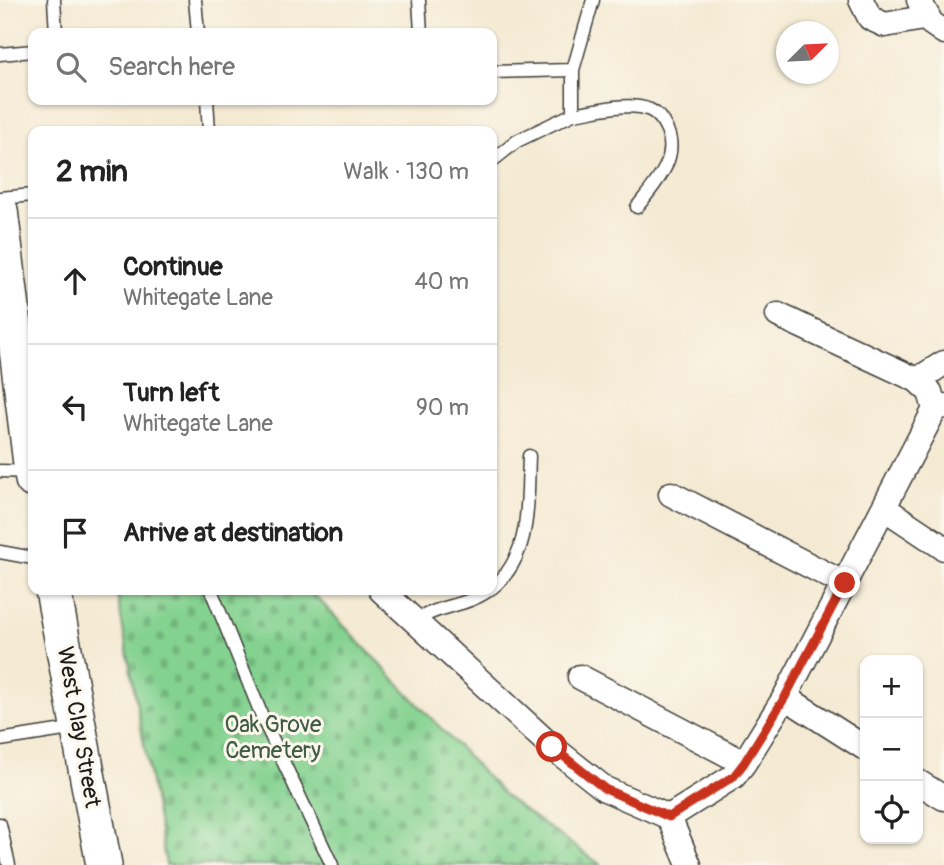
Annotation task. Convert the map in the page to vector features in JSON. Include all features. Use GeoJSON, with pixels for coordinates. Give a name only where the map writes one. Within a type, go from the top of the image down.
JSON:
{"type":"FeatureCollection","features":[{"type":"Feature","properties":{"kind":"main road"},"geometry":{"type":"LineString","coordinates":[[0,211],[23,378],[22,474]]}},
{"type":"Feature","properties":{"kind":"main road","name":"West Clay Street"},"geometry":{"type":"LineString","coordinates":[[54,595],[81,727],[104,865]]}},
{"type":"Feature","properties":{"kind":"street"},"geometry":{"type":"LineString","coordinates":[[861,0],[870,18],[885,25],[930,16]]}},
{"type":"Feature","properties":{"kind":"street"},"geometry":{"type":"LineString","coordinates":[[669,817],[734,776],[744,763],[785,697],[939,407],[930,392],[917,380],[778,315]]}},
{"type":"Feature","properties":{"kind":"street"},"geometry":{"type":"LineString","coordinates":[[917,380],[944,363]]}},
{"type":"Feature","properties":{"kind":"street"},"geometry":{"type":"LineString","coordinates":[[671,494],[845,583]]}},
{"type":"Feature","properties":{"kind":"street"},"geometry":{"type":"LineString","coordinates":[[884,508],[944,548]]}},
{"type":"Feature","properties":{"kind":"street"},"geometry":{"type":"LineString","coordinates":[[386,595],[552,747],[605,789],[669,817],[689,865]]}},
{"type":"Feature","properties":{"kind":"street"},"geometry":{"type":"LineString","coordinates":[[580,677],[744,763]]}},
{"type":"Feature","properties":{"kind":"street"},"geometry":{"type":"LineString","coordinates":[[785,697],[860,745]]}},
{"type":"Feature","properties":{"kind":"street"},"geometry":{"type":"LineString","coordinates":[[923,785],[944,798]]}},
{"type":"Feature","properties":{"kind":"lane"},"geometry":{"type":"LineString","coordinates":[[54,0],[55,28]]}},
{"type":"Feature","properties":{"kind":"lane"},"geometry":{"type":"LineString","coordinates":[[195,0],[198,28]]}},
{"type":"Feature","properties":{"kind":"lane"},"geometry":{"type":"LineString","coordinates":[[419,0],[422,28]]}},
{"type":"Feature","properties":{"kind":"lane"},"geometry":{"type":"LineString","coordinates":[[573,114],[572,70],[593,0]]}},
{"type":"Feature","properties":{"kind":"lane"},"geometry":{"type":"LineString","coordinates":[[0,54],[28,51]]}},
{"type":"Feature","properties":{"kind":"lane"},"geometry":{"type":"LineString","coordinates":[[497,72],[572,70]]}},
{"type":"Feature","properties":{"kind":"lane"},"geometry":{"type":"LineString","coordinates":[[207,105],[209,126]]}},
{"type":"Feature","properties":{"kind":"lane"},"geometry":{"type":"LineString","coordinates":[[497,157],[517,141],[573,114],[623,108],[649,110],[662,119],[672,142],[665,170],[637,206]]}},
{"type":"Feature","properties":{"kind":"lane"},"geometry":{"type":"LineString","coordinates":[[0,211],[28,197]]}},
{"type":"Feature","properties":{"kind":"lane"},"geometry":{"type":"LineString","coordinates":[[497,582],[515,563],[522,544],[529,456]]}},
{"type":"Feature","properties":{"kind":"lane"},"geometry":{"type":"LineString","coordinates":[[0,552],[28,557]]}},
{"type":"Feature","properties":{"kind":"lane"},"geometry":{"type":"LineString","coordinates":[[213,595],[264,722],[332,865]]}},
{"type":"Feature","properties":{"kind":"lane"},"geometry":{"type":"LineString","coordinates":[[414,622],[428,611],[456,606],[479,595]]}},
{"type":"Feature","properties":{"kind":"lane"},"geometry":{"type":"LineString","coordinates":[[0,740],[81,727]]}},
{"type":"Feature","properties":{"kind":"lane"},"geometry":{"type":"LineString","coordinates":[[0,824],[9,865]]}},
{"type":"Feature","properties":{"kind":"green space","name":"Oak Grove Cemetery"},"geometry":{"type":"Polygon","coordinates":[[[117,595],[315,595],[506,797],[601,865],[166,865],[117,595]]]}},
{"type":"Feature","properties":{"kind":"route"},"geometry":{"type":"LineString","coordinates":[[552,747],[605,789],[650,811],[669,817],[734,776],[744,763],[785,697],[845,583]]}}]}
